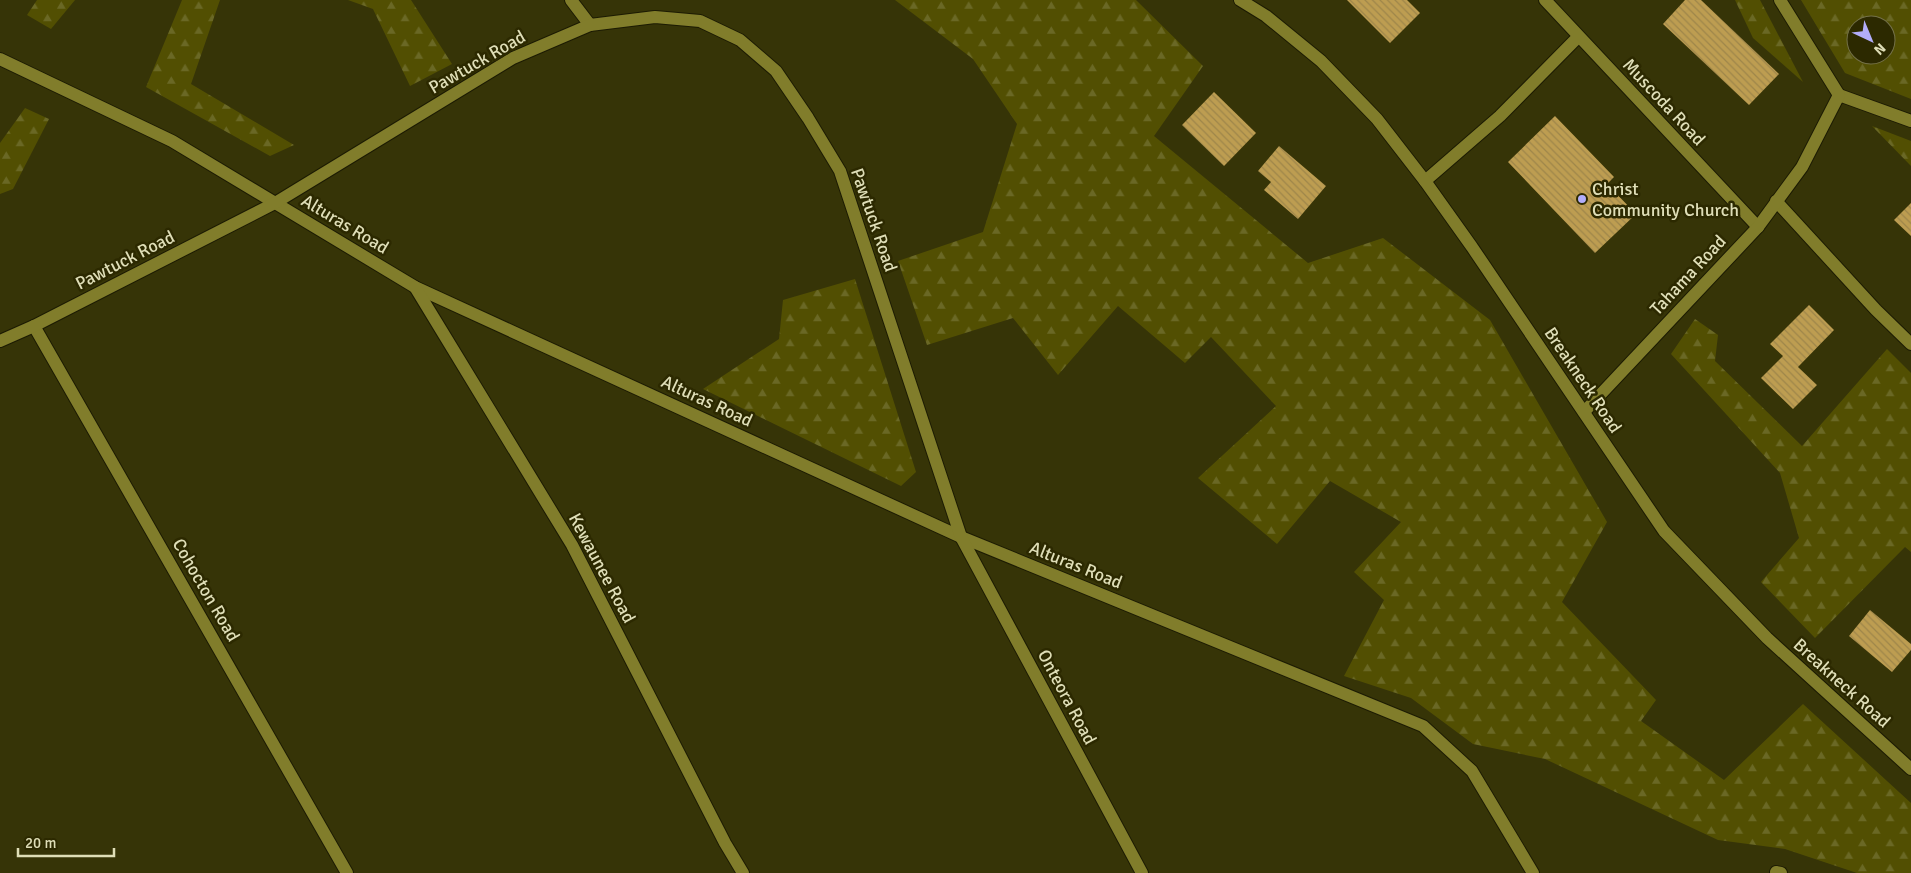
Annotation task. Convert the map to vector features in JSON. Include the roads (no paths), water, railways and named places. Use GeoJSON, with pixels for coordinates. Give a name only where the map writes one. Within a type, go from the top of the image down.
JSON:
{"type":"FeatureCollection","features":[{"type":"Feature","properties":{"kind":"street"},"geometry":{"type":"LineString","coordinates":[[571,0],[590,25]]}},
{"type":"Feature","properties":{"kind":"street","name":"Breakneck Road"},"geometry":{"type":"LineString","coordinates":[[1240,0],[1266,16],[1321,61],[1377,119],[1425,180],[1664,531],[1767,638],[1911,769]]}},
{"type":"Feature","properties":{"kind":"street","name":"Muscoda Road"},"geometry":{"type":"LineString","coordinates":[[1545,0],[1758,227]]}},
{"type":"Feature","properties":{"kind":"street"},"geometry":{"type":"LineString","coordinates":[[1780,0],[1839,95],[1911,121]]}},
{"type":"Feature","properties":{"kind":"street","name":"Pawtuck Road"},"geometry":{"type":"LineString","coordinates":[[0,341],[34,326],[275,203],[513,58],[590,25],[655,17],[700,21],[740,40],[776,71],[808,118],[840,171],[961,537]]}},
{"type":"Feature","properties":{"kind":"street"},"geometry":{"type":"LineString","coordinates":[[1425,180],[1500,116],[1578,37]]}},
{"type":"Feature","properties":{"kind":"street","name":"Alturas Road"},"geometry":{"type":"LineString","coordinates":[[0,59],[172,141],[415,287],[961,537],[1423,726],[1472,770],[1533,873]]}},
{"type":"Feature","properties":{"kind":"street","name":"Tahama Road"},"geometry":{"type":"LineString","coordinates":[[1584,412],[1758,227],[1802,167],[1839,95]]}},
{"type":"Feature","properties":{"kind":"street"},"geometry":{"type":"LineString","coordinates":[[1776,200],[1876,310],[1911,344]]}},
{"type":"Feature","properties":{"kind":"street","name":"Kewaunee Road"},"geometry":{"type":"LineString","coordinates":[[415,287],[572,545],[725,843],[743,873]]}},
{"type":"Feature","properties":{"kind":"street","name":"Cohocton Road"},"geometry":{"type":"LineString","coordinates":[[34,326],[347,873]]}},
{"type":"Feature","properties":{"kind":"street","name":"Onteora Road"},"geometry":{"type":"LineString","coordinates":[[961,537],[1142,873]]}},
{"type":"Feature","properties":{"kind":"place","name":"Christ Community Church"},"geometry":{"type":"Point","coordinates":[1582,199]}}]}
